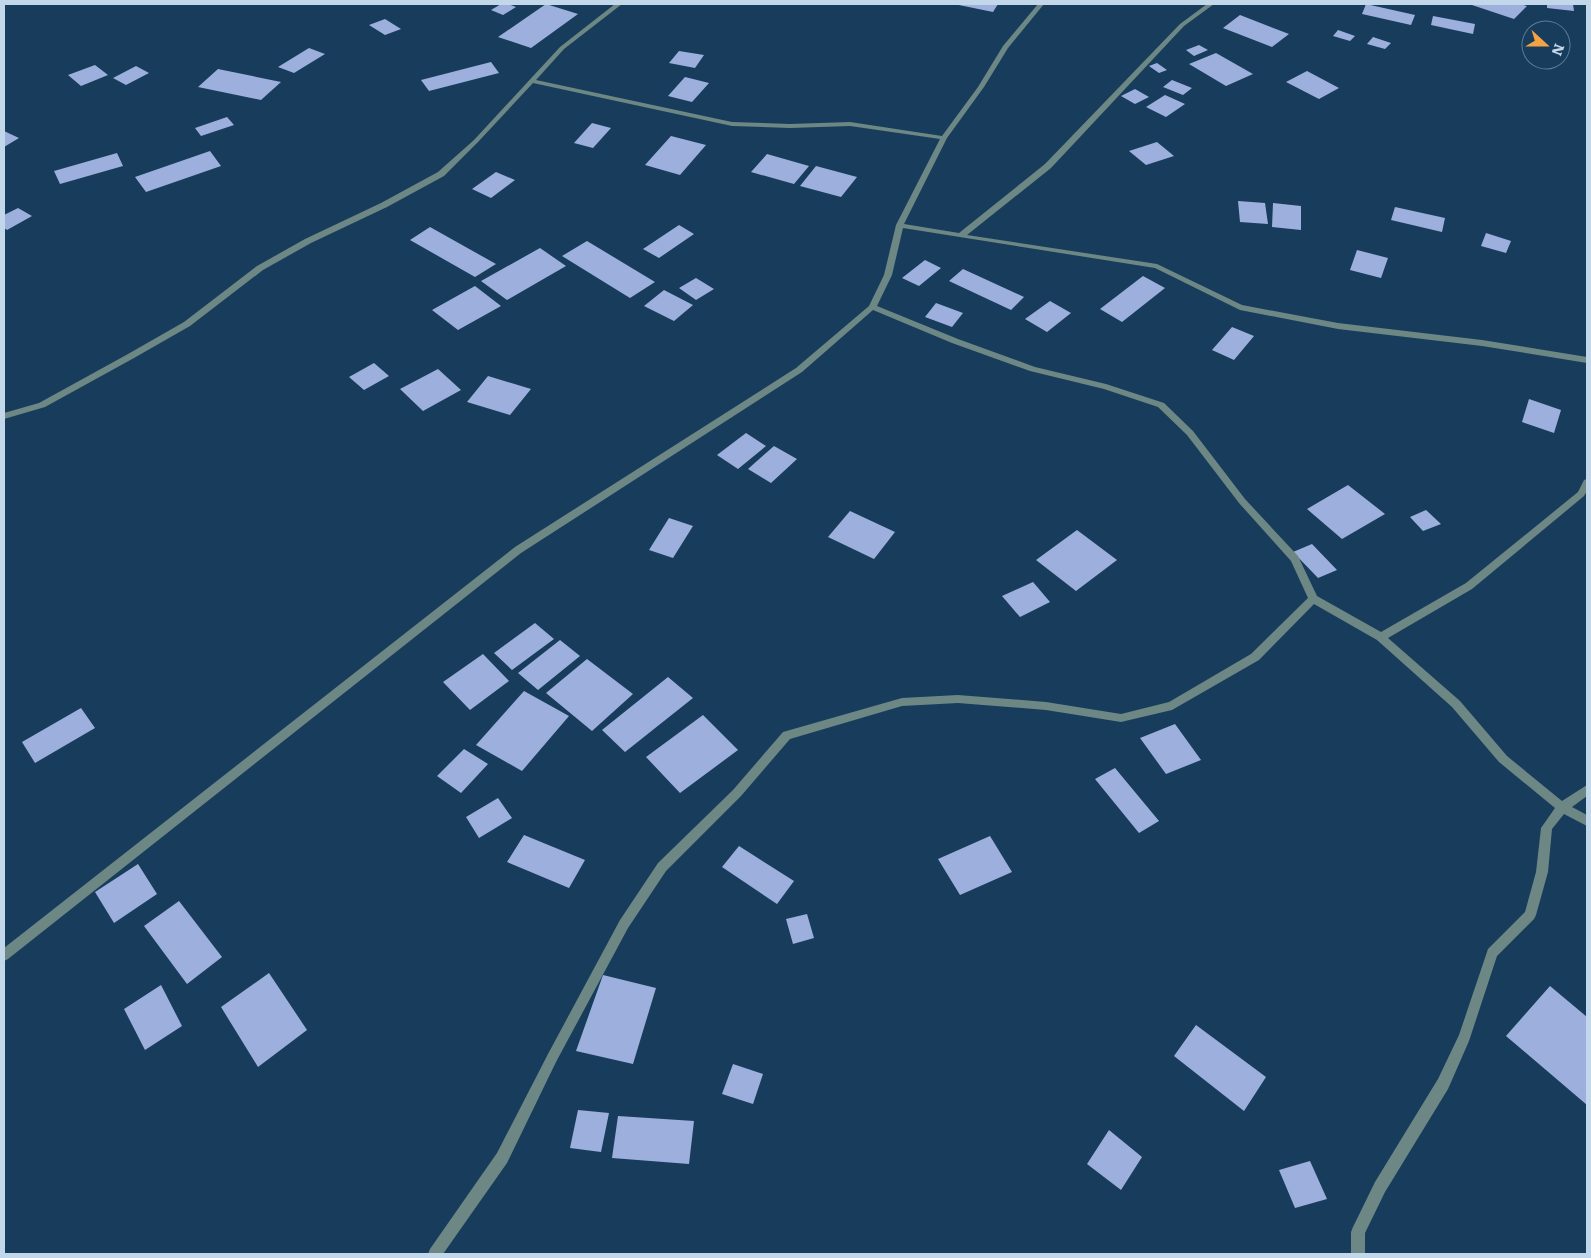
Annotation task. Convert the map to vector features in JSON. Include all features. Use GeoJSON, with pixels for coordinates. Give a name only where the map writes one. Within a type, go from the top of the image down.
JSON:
{"type":"FeatureCollection","features":[{"type":"Feature","properties":{"kind":"street"},"geometry":{"type":"LineString","coordinates":[[4,416],[42,405],[132,356],[187,324],[260,268],[308,241],[384,205],[441,174],[476,141],[562,48],[619,4]]}},
{"type":"Feature","properties":{"kind":"street"},"geometry":{"type":"LineString","coordinates":[[4,955],[518,550],[799,370],[872,307],[888,275],[900,225],[944,138],[981,87],[1005,46],[1041,4]]}},
{"type":"Feature","properties":{"kind":"street"},"geometry":{"type":"LineString","coordinates":[[961,236],[1048,166],[1182,25],[1211,4]]}},
{"type":"Feature","properties":{"kind":"street"},"geometry":{"type":"LineString","coordinates":[[531,82],[732,124],[790,126],[850,124],[944,138]]}},
{"type":"Feature","properties":{"kind":"street"},"geometry":{"type":"LineString","coordinates":[[900,225],[1157,266],[1240,307],[1285,316],[1338,326],[1482,343],[1587,360]]}},
{"type":"Feature","properties":{"kind":"street"},"geometry":{"type":"LineString","coordinates":[[872,307],[955,341],[1033,369],[1106,387],[1162,405],[1190,433],[1242,502],[1295,559],[1313,599],[1380,637],[1456,704],[1503,760],[1562,807],[1587,821]]}},
{"type":"Feature","properties":{"kind":"street"},"geometry":{"type":"LineString","coordinates":[[1380,637],[1469,586],[1581,494],[1587,482]]}},
{"type":"Feature","properties":{"kind":"street"},"geometry":{"type":"LineString","coordinates":[[435,1254],[502,1158],[552,1058],[624,924],[662,867],[737,793],[788,735],[902,702],[958,699],[1046,706],[1121,718],[1172,706],[1255,656],[1313,599]]}},
{"type":"Feature","properties":{"kind":"street"},"geometry":{"type":"LineString","coordinates":[[1358,1254],[1358,1232],[1380,1187],[1443,1084],[1465,1037],[1492,952],[1530,915],[1542,872],[1547,828],[1562,807],[1587,790]]}},
{"type":"Feature","properties":{"kind":"building"},"geometry":{"type":"Polygon","coordinates":[[[501,4],[516,7],[503,15],[491,10],[501,4]]]}},
{"type":"Feature","properties":{"kind":"building"},"geometry":{"type":"Polygon","coordinates":[[[546,4],[578,14],[531,48],[498,37],[546,4]]]}},
{"type":"Feature","properties":{"kind":"building"},"geometry":{"type":"Polygon","coordinates":[[[954,4],[998,4],[993,12],[954,4]]]}},
{"type":"Feature","properties":{"kind":"building"},"geometry":{"type":"Polygon","coordinates":[[[1366,4],[1415,15],[1411,25],[1362,14],[1366,4]]]}},
{"type":"Feature","properties":{"kind":"building"},"geometry":{"type":"Polygon","coordinates":[[[1469,4],[1520,4],[1527,6],[1514,19],[1469,4]]]}},
{"type":"Feature","properties":{"kind":"building"},"geometry":{"type":"Polygon","coordinates":[[[1547,4],[1573,4],[1574,11],[1547,8],[1547,4]]]}},
{"type":"Feature","properties":{"kind":"building"},"geometry":{"type":"Polygon","coordinates":[[[1240,15],[1289,34],[1272,47],[1223,28],[1240,15]]]}},
{"type":"Feature","properties":{"kind":"building"},"geometry":{"type":"Polygon","coordinates":[[[1433,16],[1475,24],[1473,34],[1431,25],[1433,16]]]}},
{"type":"Feature","properties":{"kind":"building"},"geometry":{"type":"Polygon","coordinates":[[[385,19],[401,29],[385,35],[369,25],[385,19]]]}},
{"type":"Feature","properties":{"kind":"building"},"geometry":{"type":"Polygon","coordinates":[[[1338,30],[1355,36],[1350,41],[1333,36],[1338,30]]]}},
{"type":"Feature","properties":{"kind":"building"},"geometry":{"type":"Polygon","coordinates":[[[1373,37],[1391,43],[1385,49],[1367,44],[1373,37]]]}},
{"type":"Feature","properties":{"kind":"building"},"geometry":{"type":"Polygon","coordinates":[[[1199,45],[1208,50],[1194,56],[1186,50],[1199,45]]]}},
{"type":"Feature","properties":{"kind":"building"},"geometry":{"type":"Polygon","coordinates":[[[309,48],[325,54],[294,73],[278,67],[309,48]]]}},
{"type":"Feature","properties":{"kind":"building"},"geometry":{"type":"Polygon","coordinates":[[[679,51],[704,55],[695,68],[669,63],[679,51]]]}},
{"type":"Feature","properties":{"kind":"building"},"geometry":{"type":"Polygon","coordinates":[[[1216,53],[1253,74],[1226,86],[1189,64],[1216,53]]]}},
{"type":"Feature","properties":{"kind":"building"},"geometry":{"type":"Polygon","coordinates":[[[491,62],[499,73],[429,91],[421,80],[491,62]]]}},
{"type":"Feature","properties":{"kind":"building"},"geometry":{"type":"Polygon","coordinates":[[[1157,63],[1167,70],[1159,73],[1149,66],[1157,63]]]}},
{"type":"Feature","properties":{"kind":"building"},"geometry":{"type":"Polygon","coordinates":[[[95,65],[108,75],[81,86],[68,75],[95,65]]]}},
{"type":"Feature","properties":{"kind":"building"},"geometry":{"type":"Polygon","coordinates":[[[136,66],[149,73],[126,85],[113,78],[136,66]]]}},
{"type":"Feature","properties":{"kind":"building"},"geometry":{"type":"Polygon","coordinates":[[[218,69],[281,82],[261,100],[198,87],[218,69]]]}},
{"type":"Feature","properties":{"kind":"building"},"geometry":{"type":"Polygon","coordinates":[[[1307,71],[1339,88],[1319,99],[1286,82],[1307,71]]]}},
{"type":"Feature","properties":{"kind":"building"},"geometry":{"type":"Polygon","coordinates":[[[685,77],[709,83],[692,102],[668,96],[685,77]]]}},
{"type":"Feature","properties":{"kind":"building"},"geometry":{"type":"Polygon","coordinates":[[[1172,80],[1192,88],[1183,95],[1163,87],[1172,80]]]}},
{"type":"Feature","properties":{"kind":"building"},"geometry":{"type":"Polygon","coordinates":[[[1135,89],[1149,97],[1135,104],[1121,96],[1135,89]]]}},
{"type":"Feature","properties":{"kind":"building"},"geometry":{"type":"Polygon","coordinates":[[[1165,95],[1185,104],[1166,117],[1146,107],[1165,95]]]}},
{"type":"Feature","properties":{"kind":"building"},"geometry":{"type":"Polygon","coordinates":[[[227,117],[234,125],[201,136],[195,128],[227,117]]]}},
{"type":"Feature","properties":{"kind":"building"},"geometry":{"type":"Polygon","coordinates":[[[592,123],[611,128],[593,148],[574,143],[592,123]]]}},
{"type":"Feature","properties":{"kind":"building"},"geometry":{"type":"Polygon","coordinates":[[[4,131],[19,138],[4,147],[4,131]]]}},
{"type":"Feature","properties":{"kind":"building"},"geometry":{"type":"Polygon","coordinates":[[[671,136],[706,145],[680,175],[645,165],[671,136]]]}},
{"type":"Feature","properties":{"kind":"building"},"geometry":{"type":"Polygon","coordinates":[[[1157,142],[1174,156],[1146,165],[1129,151],[1157,142]]]}},
{"type":"Feature","properties":{"kind":"building"},"geometry":{"type":"Polygon","coordinates":[[[210,151],[221,166],[146,192],[135,177],[210,151]]]}},
{"type":"Feature","properties":{"kind":"building"},"geometry":{"type":"Polygon","coordinates":[[[117,153],[123,166],[60,184],[54,171],[117,153]]]}},
{"type":"Feature","properties":{"kind":"building"},"geometry":{"type":"Polygon","coordinates":[[[767,154],[809,166],[794,184],[751,172],[767,154]]]}},
{"type":"Feature","properties":{"kind":"building"},"geometry":{"type":"Polygon","coordinates":[[[816,166],[857,177],[841,197],[800,186],[816,166]]]}},
{"type":"Feature","properties":{"kind":"building"},"geometry":{"type":"Polygon","coordinates":[[[496,172],[515,180],[491,198],[472,189],[496,172]]]}},
{"type":"Feature","properties":{"kind":"building"},"geometry":{"type":"Polygon","coordinates":[[[1238,201],[1265,203],[1268,224],[1240,222],[1238,201]]]}},
{"type":"Feature","properties":{"kind":"building"},"geometry":{"type":"Polygon","coordinates":[[[1273,203],[1301,206],[1301,230],[1272,227],[1273,203]]]}},
{"type":"Feature","properties":{"kind":"building"},"geometry":{"type":"Polygon","coordinates":[[[1395,207],[1445,218],[1442,232],[1391,220],[1395,207]]]}},
{"type":"Feature","properties":{"kind":"building"},"geometry":{"type":"Polygon","coordinates":[[[18,208],[32,216],[7,230],[4,228],[4,215],[18,208]]]}},
{"type":"Feature","properties":{"kind":"building"},"geometry":{"type":"Polygon","coordinates":[[[679,225],[694,234],[659,258],[643,249],[679,225]]]}},
{"type":"Feature","properties":{"kind":"building"},"geometry":{"type":"Polygon","coordinates":[[[430,227],[496,264],[475,277],[410,240],[430,227]]]}},
{"type":"Feature","properties":{"kind":"building"},"geometry":{"type":"Polygon","coordinates":[[[1486,233],[1511,241],[1506,253],[1481,246],[1486,233]]]}},
{"type":"Feature","properties":{"kind":"building"},"geometry":{"type":"Polygon","coordinates":[[[587,241],[655,282],[630,298],[562,256],[587,241]]]}},
{"type":"Feature","properties":{"kind":"building"},"geometry":{"type":"Polygon","coordinates":[[[540,248],[566,266],[507,300],[481,281],[540,248]]]}},
{"type":"Feature","properties":{"kind":"building"},"geometry":{"type":"Polygon","coordinates":[[[1357,250],[1388,258],[1381,278],[1350,270],[1357,250]]]}},
{"type":"Feature","properties":{"kind":"building"},"geometry":{"type":"Polygon","coordinates":[[[925,260],[941,268],[919,286],[902,278],[925,260]]]}},
{"type":"Feature","properties":{"kind":"building"},"geometry":{"type":"Polygon","coordinates":[[[963,269],[1024,297],[1011,310],[949,281],[963,269]]]}},
{"type":"Feature","properties":{"kind":"building"},"geometry":{"type":"Polygon","coordinates":[[[1143,276],[1165,288],[1122,322],[1100,309],[1143,276]]]}},
{"type":"Feature","properties":{"kind":"building"},"geometry":{"type":"Polygon","coordinates":[[[696,278],[714,289],[696,300],[679,288],[696,278]]]}},
{"type":"Feature","properties":{"kind":"building"},"geometry":{"type":"Polygon","coordinates":[[[475,286],[501,306],[458,330],[432,310],[475,286]]]}},
{"type":"Feature","properties":{"kind":"building"},"geometry":{"type":"Polygon","coordinates":[[[664,290],[693,305],[674,321],[644,306],[664,290]]]}},
{"type":"Feature","properties":{"kind":"building"},"geometry":{"type":"Polygon","coordinates":[[[1050,301],[1071,313],[1047,332],[1025,319],[1050,301]]]}},
{"type":"Feature","properties":{"kind":"building"},"geometry":{"type":"Polygon","coordinates":[[[936,303],[963,313],[952,327],[925,317],[936,303]]]}},
{"type":"Feature","properties":{"kind":"building"},"geometry":{"type":"Polygon","coordinates":[[[1232,327],[1254,336],[1234,360],[1212,350],[1232,327]]]}},
{"type":"Feature","properties":{"kind":"building"},"geometry":{"type":"Polygon","coordinates":[[[374,363],[389,376],[364,390],[349,377],[374,363]]]}},
{"type":"Feature","properties":{"kind":"building"},"geometry":{"type":"Polygon","coordinates":[[[438,369],[461,390],[423,411],[400,389],[438,369]]]}},
{"type":"Feature","properties":{"kind":"building"},"geometry":{"type":"Polygon","coordinates":[[[488,376],[531,389],[510,415],[467,402],[488,376]]]}},
{"type":"Feature","properties":{"kind":"building"},"geometry":{"type":"Polygon","coordinates":[[[1529,399],[1561,410],[1554,433],[1522,422],[1529,399]]]}},
{"type":"Feature","properties":{"kind":"building"},"geometry":{"type":"Polygon","coordinates":[[[746,433],[766,446],[738,469],[717,455],[746,433]]]}},
{"type":"Feature","properties":{"kind":"building"},"geometry":{"type":"Polygon","coordinates":[[[774,446],[797,459],[771,483],[748,469],[774,446]]]}},
{"type":"Feature","properties":{"kind":"building"},"geometry":{"type":"Polygon","coordinates":[[[1348,485],[1385,514],[1342,539],[1307,509],[1348,485]]]}},
{"type":"Feature","properties":{"kind":"building"},"geometry":{"type":"Polygon","coordinates":[[[1426,510],[1441,524],[1423,531],[1410,517],[1426,510]]]}},
{"type":"Feature","properties":{"kind":"building"},"geometry":{"type":"Polygon","coordinates":[[[850,511],[895,532],[874,559],[828,537],[850,511]]]}},
{"type":"Feature","properties":{"kind":"building"},"geometry":{"type":"Polygon","coordinates":[[[669,518],[693,526],[673,558],[649,550],[669,518]]]}},
{"type":"Feature","properties":{"kind":"building"},"geometry":{"type":"Polygon","coordinates":[[[1077,530],[1117,560],[1076,591],[1036,560],[1077,530]]]}},
{"type":"Feature","properties":{"kind":"building"},"geometry":{"type":"Polygon","coordinates":[[[1312,544],[1337,570],[1318,578],[1293,552],[1312,544]]]}},
{"type":"Feature","properties":{"kind":"building"},"geometry":{"type":"Polygon","coordinates":[[[1033,582],[1050,602],[1020,617],[1002,596],[1033,582]]]}},
{"type":"Feature","properties":{"kind":"building"},"geometry":{"type":"Polygon","coordinates":[[[535,623],[554,639],[512,670],[494,653],[535,623]]]}},
{"type":"Feature","properties":{"kind":"building"},"geometry":{"type":"Polygon","coordinates":[[[560,640],[580,656],[538,690],[518,673],[560,640]]]}},
{"type":"Feature","properties":{"kind":"building"},"geometry":{"type":"Polygon","coordinates":[[[483,654],[509,681],[470,710],[443,682],[483,654]]]}},
{"type":"Feature","properties":{"kind":"building"},"geometry":{"type":"Polygon","coordinates":[[[587,659],[633,694],[592,731],[546,693],[587,659]]]}},
{"type":"Feature","properties":{"kind":"building"},"geometry":{"type":"Polygon","coordinates":[[[668,677],[693,698],[625,752],[602,730],[668,677]]]}},
{"type":"Feature","properties":{"kind":"building"},"geometry":{"type":"Polygon","coordinates":[[[524,691],[569,716],[522,771],[476,745],[524,691]]]}},
{"type":"Feature","properties":{"kind":"building"},"geometry":{"type":"Polygon","coordinates":[[[81,708],[95,728],[35,763],[22,742],[81,708]]]}},
{"type":"Feature","properties":{"kind":"building"},"geometry":{"type":"Polygon","coordinates":[[[703,715],[738,750],[680,793],[646,757],[703,715]]]}},
{"type":"Feature","properties":{"kind":"building"},"geometry":{"type":"Polygon","coordinates":[[[1175,724],[1201,760],[1166,774],[1140,738],[1175,724]]]}},
{"type":"Feature","properties":{"kind":"building"},"geometry":{"type":"Polygon","coordinates":[[[464,749],[488,764],[461,793],[437,776],[464,749]]]}},
{"type":"Feature","properties":{"kind":"building"},"geometry":{"type":"Polygon","coordinates":[[[1115,768],[1159,821],[1139,833],[1095,779],[1115,768]]]}},
{"type":"Feature","properties":{"kind":"building"},"geometry":{"type":"Polygon","coordinates":[[[498,798],[512,818],[479,838],[466,817],[498,798]]]}},
{"type":"Feature","properties":{"kind":"building"},"geometry":{"type":"Polygon","coordinates":[[[524,835],[585,860],[569,888],[507,862],[524,835]]]}},
{"type":"Feature","properties":{"kind":"building"},"geometry":{"type":"Polygon","coordinates":[[[990,836],[1012,872],[960,895],[938,859],[990,836]]]}},
{"type":"Feature","properties":{"kind":"building"},"geometry":{"type":"Polygon","coordinates":[[[739,846],[794,881],[777,904],[722,867],[739,846]]]}},
{"type":"Feature","properties":{"kind":"building"},"geometry":{"type":"Polygon","coordinates":[[[138,864],[157,894],[114,923],[95,892],[138,864]]]}},
{"type":"Feature","properties":{"kind":"building"},"geometry":{"type":"Polygon","coordinates":[[[179,901],[222,957],[187,984],[144,926],[179,901]]]}},
{"type":"Feature","properties":{"kind":"building"},"geometry":{"type":"Polygon","coordinates":[[[807,914],[814,938],[793,944],[786,919],[807,914]]]}},
{"type":"Feature","properties":{"kind":"building"},"geometry":{"type":"Polygon","coordinates":[[[269,973],[307,1030],[258,1067],[221,1007],[269,973]]]}},
{"type":"Feature","properties":{"kind":"building"},"geometry":{"type":"Polygon","coordinates":[[[603,975],[656,988],[633,1064],[576,1051],[603,975]]]}},
{"type":"Feature","properties":{"kind":"building"},"geometry":{"type":"Polygon","coordinates":[[[161,985],[182,1026],[145,1050],[124,1009],[161,985]]]}},
{"type":"Feature","properties":{"kind":"building"},"geometry":{"type":"Polygon","coordinates":[[[1550,986],[1587,1017],[1587,1105],[1506,1036],[1550,986]]]}},
{"type":"Feature","properties":{"kind":"building"},"geometry":{"type":"Polygon","coordinates":[[[1196,1025],[1266,1077],[1244,1111],[1174,1056],[1196,1025]]]}},
{"type":"Feature","properties":{"kind":"building"},"geometry":{"type":"Polygon","coordinates":[[[733,1064],[763,1074],[753,1104],[722,1094],[733,1064]]]}},
{"type":"Feature","properties":{"kind":"building"},"geometry":{"type":"Polygon","coordinates":[[[578,1110],[609,1113],[601,1152],[570,1148],[578,1110]]]}},
{"type":"Feature","properties":{"kind":"building"},"geometry":{"type":"Polygon","coordinates":[[[618,1116],[694,1121],[689,1164],[612,1158],[618,1116]]]}},
{"type":"Feature","properties":{"kind":"building"},"geometry":{"type":"Polygon","coordinates":[[[1109,1130],[1142,1157],[1121,1190],[1087,1164],[1109,1130]]]}},
{"type":"Feature","properties":{"kind":"building"},"geometry":{"type":"Polygon","coordinates":[[[1310,1161],[1327,1199],[1295,1208],[1279,1170],[1310,1161]]]}}]}
